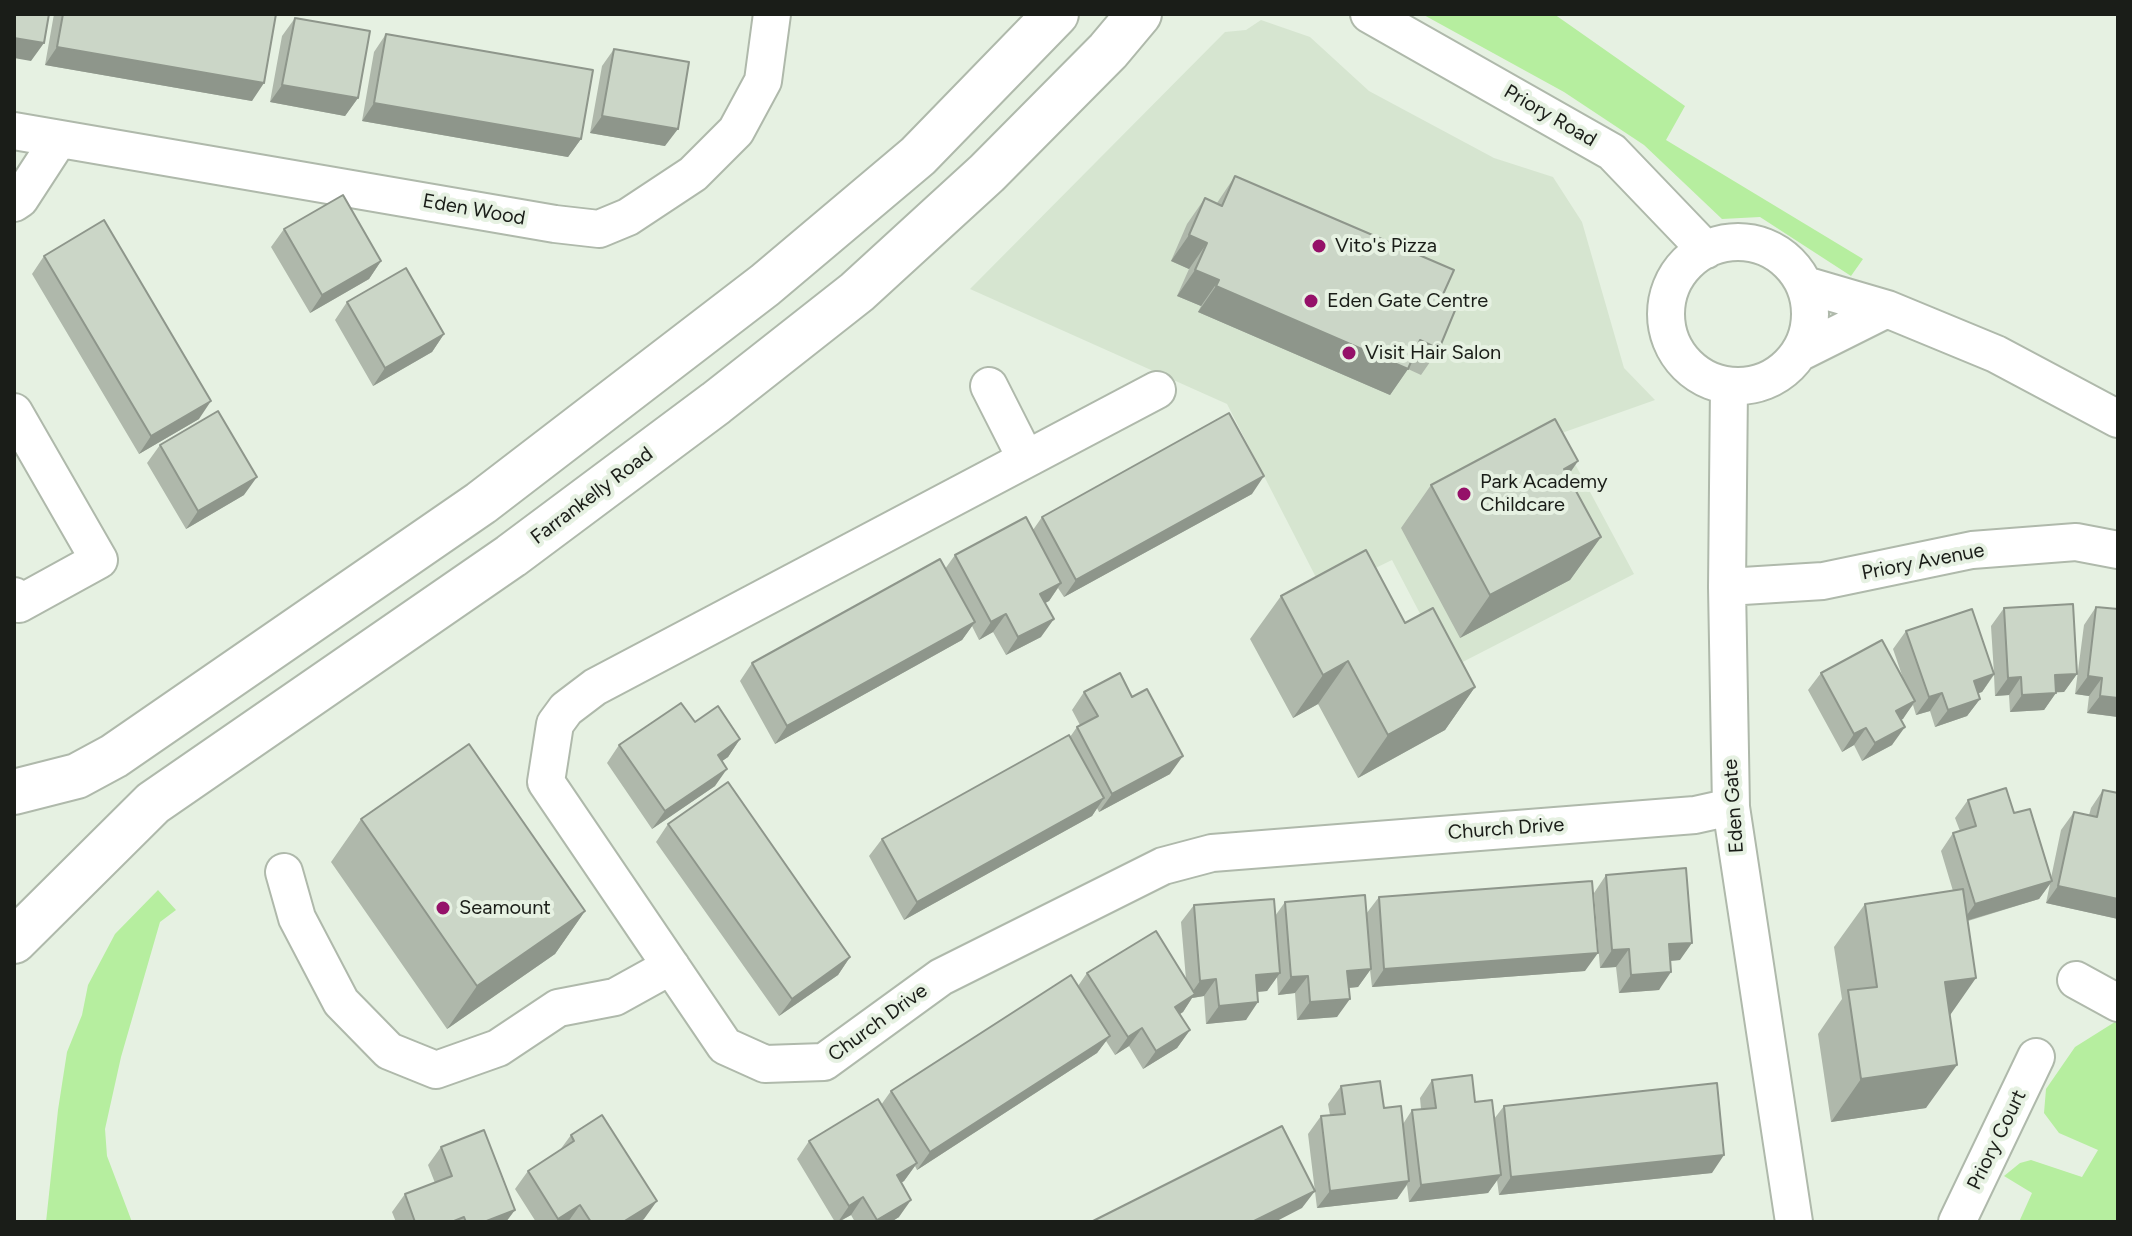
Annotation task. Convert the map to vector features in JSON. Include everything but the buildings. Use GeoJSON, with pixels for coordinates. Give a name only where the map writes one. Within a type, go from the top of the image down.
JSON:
{"type":"FeatureCollection","features":[{"type":"Feature","properties":{"kind":"main road"},"geometry":{"type":"LineString","coordinates":[[14,792],[77,776],[114,756],[481,503],[765,285],[918,156],[1056,14]]}},
{"type":"Feature","properties":{"kind":"main road","name":"Farrankelly Road"},"geometry":{"type":"LineString","coordinates":[[14,941],[153,803],[511,556],[716,403],[857,292],[987,173],[1108,51],[1139,14]]}},
{"type":"Feature","properties":{"kind":"street","name":"Eden Wood"},"geometry":{"type":"LineString","coordinates":[[14,131],[599,229],[628,217],[693,174],[736,131],[763,81],[772,14]]}},
{"type":"Feature","properties":{"kind":"street","name":"Priory Road"},"geometry":{"type":"LineString","coordinates":[[1369,14],[1612,152],[1706,250]]}},
{"type":"Feature","properties":{"kind":"street"},"geometry":{"type":"LineString","coordinates":[[14,203],[20,199],[59,139]]}},
{"type":"Feature","properties":{"kind":"street"},"geometry":{"type":"LineString","coordinates":[[1728,243],[1752,243],[1774,251],[1792,266],[1805,285],[1810,308],[1809,330],[1801,352],[1787,368],[1770,379],[1750,386],[1729,386],[1709,380],[1691,369],[1677,353],[1668,331],[1666,308],[1672,285],[1686,264],[1706,250],[1728,243]]}},
{"type":"Feature","properties":{"kind":"street"},"geometry":{"type":"LineString","coordinates":[[1805,285],[1887,309],[1996,354],[2118,419]]}},
{"type":"Feature","properties":{"kind":"street"},"geometry":{"type":"LineString","coordinates":[[1801,352],[1887,309]]}},
{"type":"Feature","properties":{"kind":"street"},"geometry":{"type":"LineString","coordinates":[[989,386],[1026,459]]}},
{"type":"Feature","properties":{"kind":"street","name":"Eden Gate"},"geometry":{"type":"LineString","coordinates":[[1729,386],[1727,587],[1731,807],[1794,1222]]}},
{"type":"Feature","properties":{"kind":"street","name":"Church Drive"},"geometry":{"type":"LineString","coordinates":[[1157,390],[595,687],[566,709],[555,724],[546,782],[725,1046],[765,1064],[824,1062],[941,977],[1163,866],[1212,853],[1695,815],[1731,807]]}},
{"type":"Feature","properties":{"kind":"street"},"geometry":{"type":"LineString","coordinates":[[14,412],[99,560],[19,604],[14,596]]}},
{"type":"Feature","properties":{"kind":"street","name":"Priory Avenue"},"geometry":{"type":"LineString","coordinates":[[1727,587],[1823,581],[1972,550],[2076,542],[2118,550]]}},
{"type":"Feature","properties":{"kind":"street"},"geometry":{"type":"LineString","coordinates":[[284,872],[297,918],[341,1002],[389,1051],[436,1070],[498,1048],[558,1008],[615,997],[671,966]]}},
{"type":"Feature","properties":{"kind":"street"},"geometry":{"type":"LineString","coordinates":[[2076,980],[2118,1003]]}},
{"type":"Feature","properties":{"kind":"street","name":"Priory Court"},"geometry":{"type":"LineString","coordinates":[[1957,1222],[2036,1057]]}},
{"type":"Feature","properties":{"kind":"shaded area","name":"Eden Gate Centre"},"geometry":{"type":"Polygon","coordinates":[[[1261,20],[1310,37],[1369,91],[1494,158],[1553,177],[1582,222],[1624,368],[1655,400],[1559,434],[1634,574],[1449,669],[1392,560],[1324,593],[1227,404],[970,289],[1225,32],[1246,30],[1261,20]]]}},
{"type":"Feature","properties":{"kind":"green space"},"geometry":{"type":"Polygon","coordinates":[[[1422,14],[1554,14],[1685,106],[1666,140],[1863,259],[1851,276],[1760,217],[1722,219],[1644,145],[1564,92],[1422,14]]]}},
{"type":"Feature","properties":{"kind":"green space"},"geometry":{"type":"Polygon","coordinates":[[[158,890],[176,910],[160,922],[121,1057],[105,1129],[107,1156],[132,1222],[46,1222],[67,1052],[82,1015],[88,985],[115,934],[158,890]]]}},
{"type":"Feature","properties":{"kind":"green space"},"geometry":{"type":"Polygon","coordinates":[[[2118,1020],[2118,1222],[2019,1222],[2032,1193],[2004,1176],[2020,1163],[2031,1160],[2082,1177],[2098,1150],[2059,1133],[2044,1113],[2046,1089],[2075,1047],[2118,1020]]]}},
{"type":"Feature","properties":{"kind":"place","name":"Vito's Pizza"},"geometry":{"type":"Point","coordinates":[1319,246]}},
{"type":"Feature","properties":{"kind":"place","name":"Eden Gate Centre"},"geometry":{"type":"Point","coordinates":[1311,301]}},
{"type":"Feature","properties":{"kind":"place","name":"Visit Hair Salon"},"geometry":{"type":"Point","coordinates":[1349,353]}},
{"type":"Feature","properties":{"kind":"place","name":"Park Academy Childcare"},"geometry":{"type":"Point","coordinates":[1464,494]}},
{"type":"Feature","properties":{"kind":"place","name":"Seamount"},"geometry":{"type":"Point","coordinates":[443,908]}}]}
